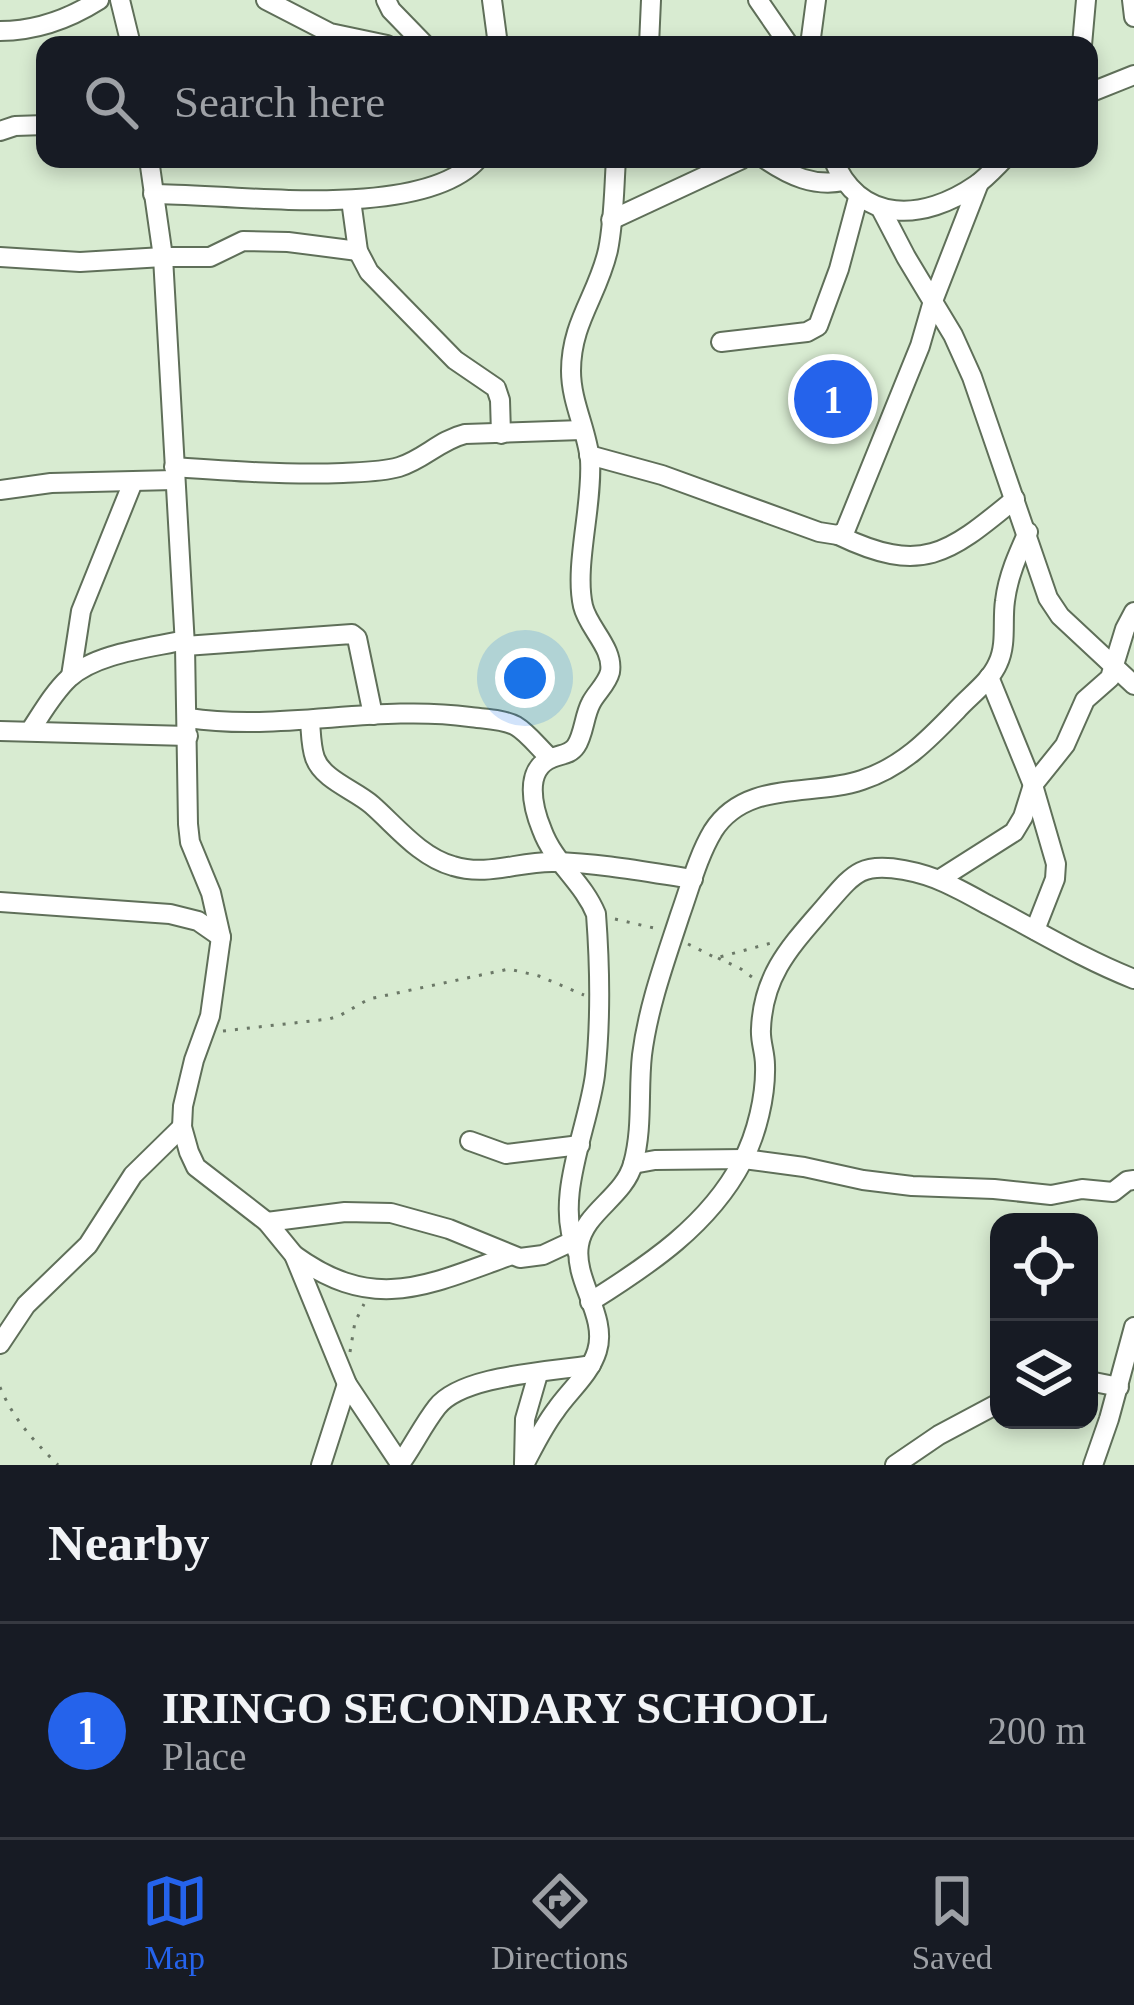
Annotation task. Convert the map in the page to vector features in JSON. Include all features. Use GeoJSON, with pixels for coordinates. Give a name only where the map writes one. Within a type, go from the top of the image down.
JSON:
{"type":"FeatureCollection","features":[{"type":"Feature","properties":{"kind":"street"},"geometry":{"type":"LineString","coordinates":[[0,32],[68,18],[99,0]]}},
{"type":"Feature","properties":{"kind":"street"},"geometry":{"type":"LineString","coordinates":[[120,0],[129,36]]}},
{"type":"Feature","properties":{"kind":"street"},"geometry":{"type":"LineString","coordinates":[[266,0],[344,36]]}},
{"type":"Feature","properties":{"kind":"street"},"geometry":{"type":"LineString","coordinates":[[386,0],[417,36]]}},
{"type":"Feature","properties":{"kind":"street"},"geometry":{"type":"LineString","coordinates":[[492,0],[497,36]]}},
{"type":"Feature","properties":{"kind":"street"},"geometry":{"type":"LineString","coordinates":[[650,36],[652,0]]}},
{"type":"Feature","properties":{"kind":"street"},"geometry":{"type":"LineString","coordinates":[[758,0],[783,36]]}},
{"type":"Feature","properties":{"kind":"street"},"geometry":{"type":"LineString","coordinates":[[811,36],[816,0]]}},
{"type":"Feature","properties":{"kind":"street"},"geometry":{"type":"LineString","coordinates":[[1083,36],[1086,0]]}},
{"type":"Feature","properties":{"kind":"street"},"geometry":{"type":"LineString","coordinates":[[1132,0],[1134,17]]}},
{"type":"Feature","properties":{"kind":"street"},"geometry":{"type":"LineString","coordinates":[[1098,89],[1134,75]]}},
{"type":"Feature","properties":{"kind":"street"},"geometry":{"type":"LineString","coordinates":[[0,131],[36,125]]}},
{"type":"Feature","properties":{"kind":"street"},"geometry":{"type":"LineString","coordinates":[[149,168],[163,257],[185,643],[186,805],[190,842],[211,893],[221,937],[215,994],[188,1081],[182,1127],[196,1167],[267,1222],[294,1255],[343,1376],[401,1464],[438,1405],[452,1393],[485,1381],[591,1365]]}},
{"type":"Feature","properties":{"kind":"street"},"geometry":{"type":"LineString","coordinates":[[153,194],[351,200],[426,190],[470,168]]}},
{"type":"Feature","properties":{"kind":"street"},"geometry":{"type":"LineString","coordinates":[[524,1464],[545,1425],[591,1365],[599,1339],[569,1210],[595,1073],[596,914],[590,898],[559,862],[542,832],[532,792],[539,767],[578,744],[589,706],[609,676],[605,648],[583,607],[590,455],[571,379],[571,356],[575,330],[607,251],[615,168]]}},
{"type":"Feature","properties":{"kind":"street"},"geometry":{"type":"LineString","coordinates":[[611,220],[723,168]]}},
{"type":"Feature","properties":{"kind":"street"},"geometry":{"type":"LineString","coordinates":[[781,168],[815,184],[844,181]]}},
{"type":"Feature","properties":{"kind":"street"},"geometry":{"type":"LineString","coordinates":[[838,168],[858,197],[881,209],[945,203],[995,168]]}},
{"type":"Feature","properties":{"kind":"street"},"geometry":{"type":"LineString","coordinates":[[838,535],[851,519],[979,183]]}},
{"type":"Feature","properties":{"kind":"street"},"geometry":{"type":"LineString","coordinates":[[721,341],[807,332],[818,326],[858,197]]}},
{"type":"Feature","properties":{"kind":"street"},"geometry":{"type":"LineString","coordinates":[[351,200],[358,251],[369,272],[455,360],[496,388],[501,434]]}},
{"type":"Feature","properties":{"kind":"street"},"geometry":{"type":"LineString","coordinates":[[881,209],[972,376],[1048,598],[1060,616],[1134,685]]}},
{"type":"Feature","properties":{"kind":"street"},"geometry":{"type":"LineString","coordinates":[[0,256],[80,262],[217,256],[243,241],[358,251]]}},
{"type":"Feature","properties":{"kind":"street"},"geometry":{"type":"LineString","coordinates":[[0,490],[51,483],[133,482],[174,474],[361,472],[414,462],[449,438],[465,434],[582,430]]}},
{"type":"Feature","properties":{"kind":"street"},"geometry":{"type":"LineString","coordinates":[[590,455],[888,553],[943,552],[1015,499]]}},
{"type":"Feature","properties":{"kind":"street"},"geometry":{"type":"LineString","coordinates":[[71,676],[81,611],[133,482]]}},
{"type":"Feature","properties":{"kind":"street"},"geometry":{"type":"LineString","coordinates":[[267,1222],[345,1212],[391,1213],[448,1229],[509,1256],[532,1258],[575,1246],[586,1225],[620,1190],[633,1164],[649,1016],[712,832],[725,815],[758,796],[839,787],[866,779],[898,765],[926,742],[998,664],[1007,585],[1028,532]]}},
{"type":"Feature","properties":{"kind":"street"},"geometry":{"type":"LineString","coordinates":[[940,879],[1014,832],[1033,785],[1066,745],[1085,700],[1110,678],[1134,612]]}},
{"type":"Feature","properties":{"kind":"street"},"geometry":{"type":"LineString","coordinates":[[30,731],[71,676],[109,658],[185,643],[352,634],[357,638],[373,715]]}},
{"type":"Feature","properties":{"kind":"street"},"geometry":{"type":"LineString","coordinates":[[989,676],[1033,785],[1056,864],[1055,879],[1035,929]]}},
{"type":"Feature","properties":{"kind":"street"},"geometry":{"type":"LineString","coordinates":[[0,731],[188,727],[434,713],[516,726],[550,758]]}},
{"type":"Feature","properties":{"kind":"street"},"geometry":{"type":"LineString","coordinates":[[310,721],[314,757],[320,767],[449,866],[473,870],[559,862],[693,879]]}},
{"type":"Feature","properties":{"kind":"street"},"geometry":{"type":"LineString","coordinates":[[590,1302],[633,1275],[701,1219],[744,1159],[766,1078],[761,1028],[779,961],[864,868],[940,879],[1134,979]]}},
{"type":"Feature","properties":{"kind":"street"},"geometry":{"type":"LineString","coordinates":[[0,902],[170,914],[198,921],[221,937]]}},
{"type":"Feature","properties":{"kind":"street"},"geometry":{"type":"LineString","coordinates":[[0,1344],[26,1305],[88,1245],[134,1175],[182,1127]]}},
{"type":"Feature","properties":{"kind":"street"},"geometry":{"type":"LineString","coordinates":[[470,1142],[506,1154],[580,1145]]}},
{"type":"Feature","properties":{"kind":"street"},"geometry":{"type":"LineString","coordinates":[[633,1164],[744,1159],[912,1186],[1051,1196],[1082,1189],[1112,1192],[1134,1180]]}},
{"type":"Feature","properties":{"kind":"street"},"geometry":{"type":"LineString","coordinates":[[294,1255],[329,1278],[372,1289],[425,1285],[509,1256]]}},
{"type":"Feature","properties":{"kind":"street"},"geometry":{"type":"LineString","coordinates":[[1094,1465],[1134,1327]]}},
{"type":"Feature","properties":{"kind":"street"},"geometry":{"type":"LineString","coordinates":[[524,1464],[525,1419],[538,1374]]}},
{"type":"Feature","properties":{"kind":"street"},"geometry":{"type":"LineString","coordinates":[[321,1465],[343,1376]]}},
{"type":"Feature","properties":{"kind":"street"},"geometry":{"type":"LineString","coordinates":[[1098,1383],[1119,1387]]}},
{"type":"Feature","properties":{"kind":"street"},"geometry":{"type":"LineString","coordinates":[[895,1465],[990,1408]]}},
{"type":"Feature","properties":{"kind":"path"},"geometry":{"type":"LineString","coordinates":[[596,914],[674,935],[705,955],[741,969],[768,992]]}},
{"type":"Feature","properties":{"kind":"path"},"geometry":{"type":"LineString","coordinates":[[716,958],[801,934]]}},
{"type":"Feature","properties":{"kind":"path"},"geometry":{"type":"LineString","coordinates":[[204,1035],[329,1019],[369,999],[509,970],[539,976],[598,1002]]}},
{"type":"Feature","properties":{"kind":"path"},"geometry":{"type":"LineString","coordinates":[[343,1376],[355,1322],[372,1289]]}},
{"type":"Feature","properties":{"kind":"path"},"geometry":{"type":"LineString","coordinates":[[0,1387],[8,1408],[58,1465]]}},
{"type":"Feature","properties":{"kind":"place","name":"IRINGO SECONDARY SCHOOL"},"geometry":{"type":"Point","coordinates":[833,399]}}]}
